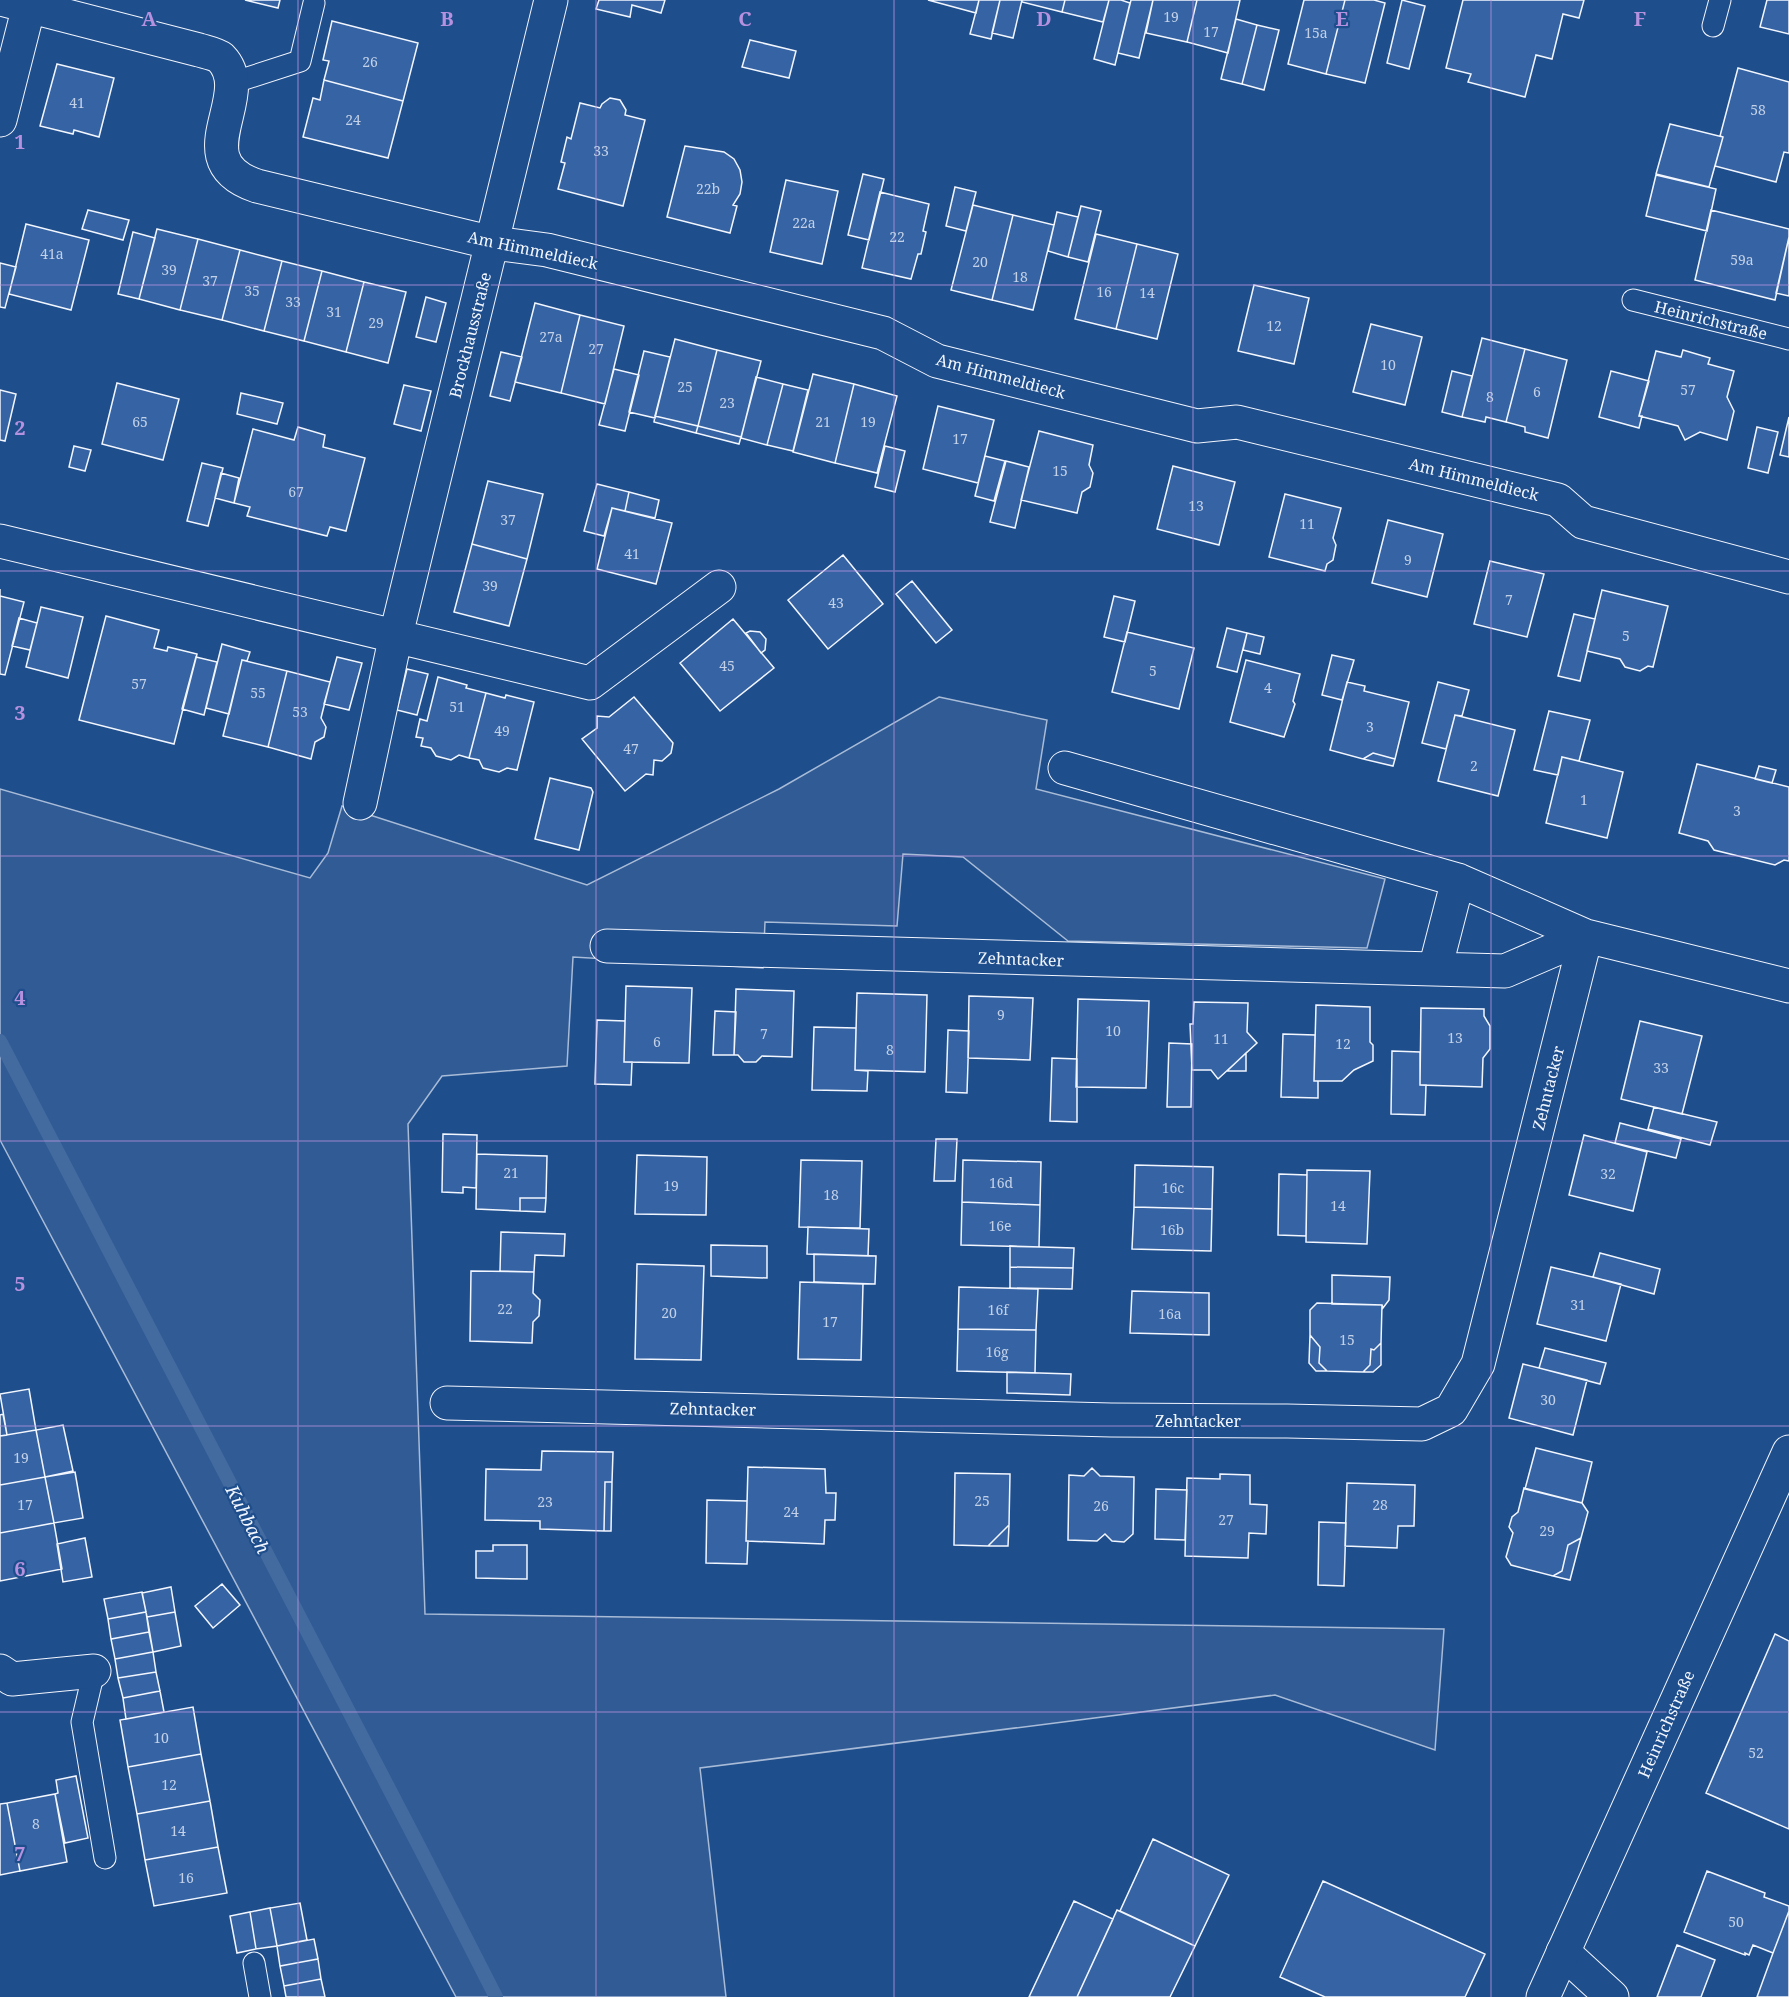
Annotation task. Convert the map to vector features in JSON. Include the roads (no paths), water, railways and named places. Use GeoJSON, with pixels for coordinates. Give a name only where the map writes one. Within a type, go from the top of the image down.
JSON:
{"type":"FeatureCollection","features":[{"type":"Feature","properties":{"kind":"street","name":"Brockhausstraße"},"geometry":{"type":"LineString","coordinates":[[360,803],[396,635],[551,0]]}},
{"type":"Feature","properties":{"kind":"street"},"geometry":{"type":"LineString","coordinates":[[0,120],[17,3],[220,57],[232,83]]}},
{"type":"Feature","properties":{"kind":"street","name":"Am Himmeldieck"},"geometry":{"type":"LineString","coordinates":[[232,83],[220,150],[228,167],[242,181],[493,243],[547,250],[883,333],[937,361],[1197,426],[1237,422],[1558,500],[1583,522],[1789,577]]}},
{"type":"Feature","properties":{"kind":"street"},"geometry":{"type":"LineString","coordinates":[[0,541],[590,683],[719,587]]}},
{"type":"Feature","properties":{"kind":"street"},"geometry":{"type":"LineString","coordinates":[[1065,768],[1458,880],[1586,936],[1789,986]]}},
{"type":"Feature","properties":{"kind":"street"},"geometry":{"type":"LineString","coordinates":[[1435,969],[1458,880]]}},
{"type":"Feature","properties":{"kind":"street","name":"Zehntacker"},"geometry":{"type":"LineString","coordinates":[[607,946],[1505,971],[1586,936]]}},
{"type":"Feature","properties":{"kind":"street","name":"Zehntacker"},"geometry":{"type":"LineString","coordinates":[[447,1402],[1077,1420],[1422,1424],[1451,1410],[1478,1364],[1586,936]]}},
{"type":"Feature","properties":{"kind":"street","name":"Heinrichstraße"},"geometry":{"type":"LineString","coordinates":[[1543,1997],[1789,1452]]}},
{"type":"Feature","properties":{"kind":"street"},"geometry":{"type":"LineString","coordinates":[[0,1671],[12,1678],[94,1671]]}},
{"type":"Feature","properties":{"kind":"street"},"geometry":{"type":"LineString","coordinates":[[1563,1952],[1612,1997]]}},
{"type":"Feature","properties":{"kind":"lane"},"geometry":{"type":"LineString","coordinates":[[1713,26],[1720,0]]}},
{"type":"Feature","properties":{"kind":"lane"},"geometry":{"type":"LineString","coordinates":[[232,83],[300,61],[314,3]]}},
{"type":"Feature","properties":{"kind":"lane","name":"Heinrichstraße"},"geometry":{"type":"LineString","coordinates":[[1633,300],[1789,339]]}},
{"type":"Feature","properties":{"kind":"lane"},"geometry":{"type":"LineString","coordinates":[[94,1671],[82,1722],[105,1858]]}},
{"type":"Feature","properties":{"kind":"lane"},"geometry":{"type":"LineString","coordinates":[[254,1963],[260,1997]]}},
{"type":"Feature","properties":{"kind":"waterway","name":"Kuhbach"},"geometry":{"type":"LineString","coordinates":[[0,1041],[496,1997]]}}]}
